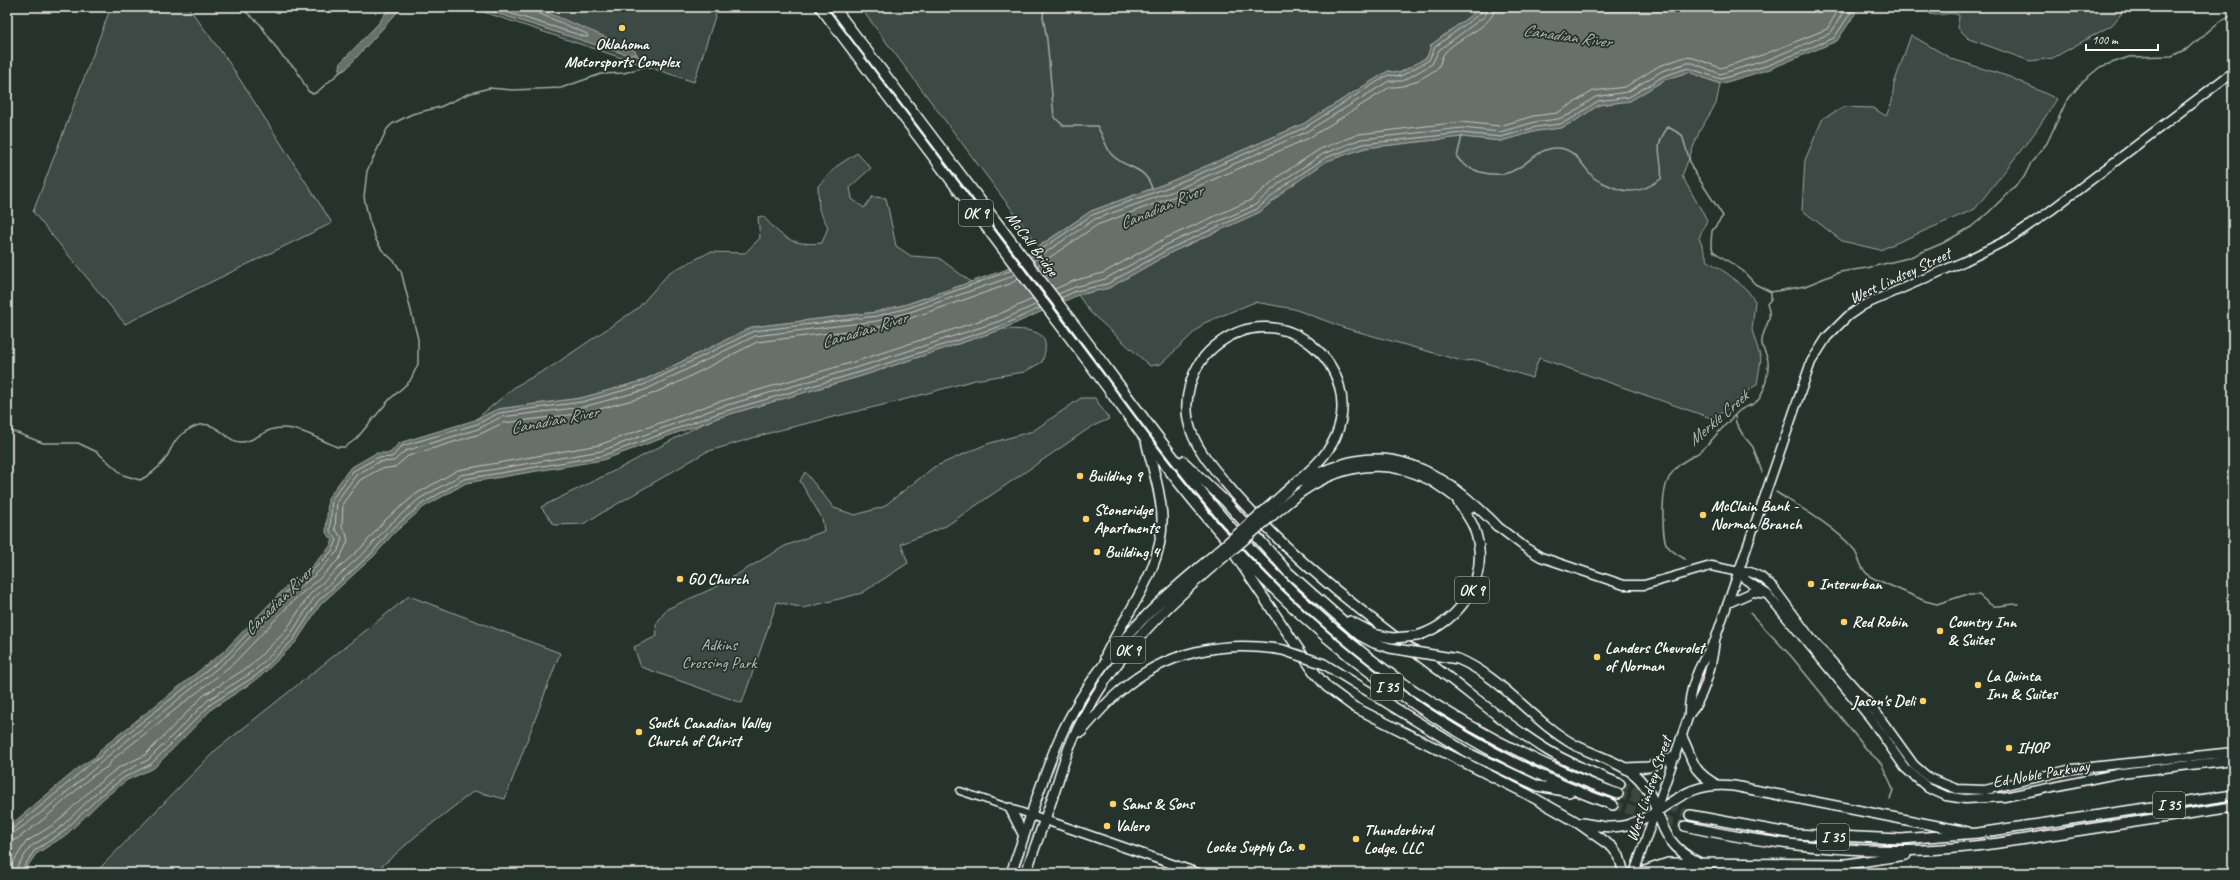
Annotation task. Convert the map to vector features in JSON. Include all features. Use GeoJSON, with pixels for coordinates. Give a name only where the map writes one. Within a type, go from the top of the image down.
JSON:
{"type":"FeatureCollection","features":[{"type":"Feature","properties":{"kind":"highway","name":"McCall Bridge"},"geometry":{"type":"LineString","coordinates":[[820,7],[1146,438]]}},
{"type":"Feature","properties":{"kind":"highway","name":"McCall Bridge"},"geometry":{"type":"LineString","coordinates":[[834,7],[1163,442]]}},
{"type":"Feature","properties":{"kind":"highway"},"geometry":{"type":"LineString","coordinates":[[1283,501],[1334,441],[1341,413],[1339,385],[1335,374],[1325,357],[1318,349],[1300,336],[1273,328],[1249,329],[1221,341],[1205,355],[1191,380],[1188,394],[1187,414],[1194,438],[1225,481],[1276,539],[1301,562],[1382,627],[1548,751],[1620,784]]}},
{"type":"Feature","properties":{"kind":"highway","name":"OK 9"},"geometry":{"type":"LineString","coordinates":[[1011,873],[1062,734],[1096,675],[1116,632],[1149,576],[1160,542],[1162,518],[1159,493],[1146,438]]}},
{"type":"Feature","properties":{"kind":"highway","name":"I 35"},"geometry":{"type":"LineString","coordinates":[[1146,438],[1217,529],[1257,572],[1308,622],[1383,684],[1473,742],[1526,770],[1613,805]]}},
{"type":"Feature","properties":{"kind":"highway","name":"OK 9"},"geometry":{"type":"LineString","coordinates":[[1026,873],[1072,742],[1093,701],[1119,660],[1159,614],[1203,570],[1283,501],[1330,475],[1350,469],[1385,467],[1413,473],[1435,483],[1454,497],[1470,518],[1477,537],[1479,556],[1477,576],[1465,602],[1453,616],[1438,627],[1417,636],[1375,639],[1307,589],[1271,554],[1225,501],[1163,442]]}},
{"type":"Feature","properties":{"kind":"highway","name":"I 35"},"geometry":{"type":"LineString","coordinates":[[1163,442],[1212,504],[1275,575],[1336,631],[1369,658],[1436,706],[1486,736],[1554,770],[1618,794]]}},
{"type":"Feature","properties":{"kind":"highway"},"geometry":{"type":"LineString","coordinates":[[1283,501],[1307,479],[1336,464],[1361,460],[1386,459],[1418,467],[1439,478],[1487,515],[1497,526]]}},
{"type":"Feature","properties":{"kind":"highway"},"geometry":{"type":"LineString","coordinates":[[1454,497],[1484,519],[1497,526]]}},
{"type":"Feature","properties":{"kind":"highway"},"geometry":{"type":"LineString","coordinates":[[1217,529],[1314,672],[1335,694],[1360,710],[1527,794],[1575,821],[1612,847],[1619,856],[1624,873]]}},
{"type":"Feature","properties":{"kind":"highway"},"geometry":{"type":"LineString","coordinates":[[1096,675],[1112,652],[1141,620],[1203,570]]}},
{"type":"Feature","properties":{"kind":"highway"},"geometry":{"type":"LineString","coordinates":[[1375,639],[1390,648],[1458,659],[1484,673],[1559,735],[1586,751],[1624,768],[1635,775],[1643,784],[1656,811],[1665,835],[1675,848],[1687,857],[1700,863]]}},
{"type":"Feature","properties":{"kind":"highway"},"geometry":{"type":"LineString","coordinates":[[1072,742],[1119,691],[1143,675],[1175,658],[1207,649],[1226,646],[1246,646],[1283,650],[1324,664],[1436,735],[1494,767],[1538,786],[1590,797]]}},
{"type":"Feature","properties":{"kind":"highway"},"geometry":{"type":"LineString","coordinates":[[1682,737],[1694,768],[1702,776],[1717,785]]}},
{"type":"Feature","properties":{"kind":"highway"},"geometry":{"type":"LineString","coordinates":[[1624,768],[1649,767],[1675,756]]}},
{"type":"Feature","properties":{"kind":"highway"},"geometry":{"type":"LineString","coordinates":[[1575,821],[1597,826],[1617,826],[1634,822],[1656,811],[1685,792],[1717,785],[1734,786],[1978,833]]}},
{"type":"Feature","properties":{"kind":"highway","name":"I 35"},"geometry":{"type":"LineString","coordinates":[[1690,815],[1769,830],[1818,836],[1901,839],[1978,833],[2233,795]]}},
{"type":"Feature","properties":{"kind":"highway","name":"I 35"},"geometry":{"type":"LineString","coordinates":[[1685,826],[1756,840],[1820,848],[1873,850],[1953,848],[2023,840],[2233,807]]}},
{"type":"Feature","properties":{"kind":"highway"},"geometry":{"type":"LineString","coordinates":[[1010,808],[1024,836]]}},
{"type":"Feature","properties":{"kind":"highway"},"geometry":{"type":"LineString","coordinates":[[1639,873],[1662,864],[1847,864],[1953,848]]}},
{"type":"Feature","properties":{"kind":"main road","name":"West Lindsey Street"},"geometry":{"type":"LineString","coordinates":[[1634,873],[1689,715],[1699,703],[1713,662],[1716,640],[1728,602],[1811,362],[1827,337],[1848,316],[1864,305],[1965,261],[2009,238],[2050,211],[2233,72]]}},
{"type":"Feature","properties":{"kind":"main road","name":"Ed Noble Parkway"},"geometry":{"type":"LineString","coordinates":[[1497,526],[1526,548],[1541,557],[1624,585],[1644,585],[1711,566],[1755,574],[1771,584],[1810,637],[1875,711],[1914,765],[1940,784],[1957,789],[1985,790],[2072,768],[2233,752]]}},
{"type":"Feature","properties":{"kind":"main road","name":"Ed Noble Parkway"},"geometry":{"type":"LineString","coordinates":[[1739,572],[1746,580],[1767,594],[1871,720],[1905,768],[1928,788],[1946,796],[1965,799],[2004,797],[2121,773],[2233,760]]}},
{"type":"Feature","properties":{"kind":"main road"},"geometry":{"type":"LineString","coordinates":[[1728,602],[1753,592],[1767,594]]}},
{"type":"Feature","properties":{"kind":"main road"},"geometry":{"type":"LineString","coordinates":[[1031,816],[1198,873]]}},
{"type":"Feature","properties":{"kind":"street"},"geometry":{"type":"LineString","coordinates":[[960,791],[1031,816]]}},
{"type":"Feature","properties":{"kind":"green space"},"geometry":{"type":"Polygon","coordinates":[[[111,7],[188,7],[228,61],[332,223],[125,324],[33,212],[111,7]]]}},
{"type":"Feature","properties":{"kind":"green space","name":"Oklahoma Motorsports Complex"},"geometry":{"type":"Polygon","coordinates":[[[469,7],[718,7],[694,82],[469,7]]]}},
{"type":"Feature","properties":{"kind":"green space"},"geometry":{"type":"Polygon","coordinates":[[[860,7],[1482,7],[1431,45],[1428,57],[1399,73],[1388,71],[1303,124],[1167,183],[1091,211],[1039,246],[860,7]]]}},
{"type":"Feature","properties":{"kind":"green space"},"geometry":{"type":"Polygon","coordinates":[[[1927,7],[2118,7],[2122,13],[2112,25],[2053,58],[2030,61],[1969,39],[1958,28],[1959,15],[1930,14],[1927,7]]]}},
{"type":"Feature","properties":{"kind":"green space"},"geometry":{"type":"Polygon","coordinates":[[[1911,35],[1952,59],[2010,77],[2057,99],[2036,131],[1975,209],[1880,250],[1842,241],[1802,210],[1805,160],[1823,118],[1845,107],[1873,108],[1886,116],[1892,102],[1894,84],[1911,35]]]}},
{"type":"Feature","properties":{"kind":"green space"},"geometry":{"type":"Polygon","coordinates":[[[1689,72],[1720,84],[1716,104],[1700,130],[1682,176],[1707,220],[1699,238],[1708,261],[1728,274],[1747,290],[1755,301],[1752,330],[1761,359],[1757,384],[1723,412],[1711,418],[1539,358],[1532,378],[1477,360],[1462,361],[1345,328],[1294,309],[1255,302],[1204,323],[1161,364],[1150,366],[1090,312],[1078,295],[1109,288],[1172,252],[1260,212],[1288,188],[1327,161],[1365,148],[1462,137],[1501,141],[1537,131],[1561,128],[1575,121],[1599,105],[1630,101],[1666,79],[1689,72]]]}},
{"type":"Feature","properties":{"kind":"green space"},"geometry":{"type":"Polygon","coordinates":[[[857,153],[871,168],[850,187],[852,199],[864,208],[872,197],[886,198],[896,246],[911,256],[939,258],[971,282],[907,304],[876,312],[752,327],[642,381],[581,398],[498,409],[475,420],[516,386],[554,365],[638,308],[670,272],[710,252],[745,253],[760,238],[758,217],[763,216],[782,235],[795,242],[812,244],[822,243],[828,227],[819,210],[818,186],[837,166],[857,153]]]}},
{"type":"Feature","properties":{"kind":"green space"},"geometry":{"type":"Polygon","coordinates":[[[1003,329],[1030,331],[1042,336],[1045,342],[1045,351],[1042,362],[1024,372],[975,380],[899,401],[776,431],[706,452],[583,524],[554,525],[541,507],[622,467],[700,425],[720,417],[865,375],[1003,329]]]}},
{"type":"Feature","properties":{"kind":"green space","name":"Adkins Crossing Park"},"geometry":{"type":"Polygon","coordinates":[[[1081,398],[1095,398],[1109,419],[1091,427],[946,526],[901,544],[908,563],[862,593],[804,608],[777,602],[742,703],[641,667],[634,647],[657,636],[656,624],[667,609],[716,587],[785,546],[824,531],[822,518],[800,481],[805,472],[834,508],[855,515],[883,507],[934,467],[987,444],[1033,431],[1081,398]]]}},
{"type":"Feature","properties":{"kind":"green space"},"geometry":{"type":"Polygon","coordinates":[[[409,596],[560,653],[505,799],[474,791],[416,836],[374,873],[95,873],[216,750],[409,596]]]}},
{"type":"Feature","properties":{"kind":"water"},"geometry":{"type":"Polygon","coordinates":[[[390,7],[402,7],[346,69],[339,73],[341,62],[378,24],[390,7]]]}},
{"type":"Feature","properties":{"kind":"water"},"geometry":{"type":"Polygon","coordinates":[[[477,7],[534,7],[634,49],[637,55],[628,55],[477,7]]]}},
{"type":"Feature","properties":{"kind":"water","name":"Canadian River"},"geometry":{"type":"Polygon","coordinates":[[[1482,7],[1855,7],[1855,14],[1837,41],[1770,69],[1720,84],[1689,72],[1666,79],[1630,101],[1599,105],[1575,121],[1561,128],[1537,131],[1501,141],[1462,137],[1365,148],[1327,161],[1288,188],[1260,212],[1172,252],[1109,288],[1078,295],[1003,329],[865,375],[720,417],[603,460],[466,483],[424,507],[394,533],[374,556],[321,604],[296,642],[259,678],[213,708],[154,768],[127,780],[104,798],[66,835],[36,854],[23,873],[7,873],[7,828],[82,765],[97,756],[102,748],[224,651],[286,587],[308,570],[329,548],[333,540],[326,533],[328,498],[350,468],[376,453],[390,453],[399,443],[475,420],[498,409],[581,398],[642,381],[752,327],[876,312],[907,304],[1005,270],[1091,211],[1167,183],[1303,124],[1388,71],[1400,73],[1427,57],[1431,45],[1482,7]]]}},
{"type":"Feature","properties":{"kind":"waterway"},"geometry":{"type":"LineString","coordinates":[[240,7],[260,24],[281,55],[296,69],[308,91],[313,94],[317,92],[339,73]]}},
{"type":"Feature","properties":{"kind":"waterway"},"geometry":{"type":"LineString","coordinates":[[1044,7],[1043,17],[1047,40],[1054,117],[1064,126],[1097,126],[1111,154],[1123,163],[1135,168],[1145,176],[1152,189]]}},
{"type":"Feature","properties":{"kind":"waterway"},"geometry":{"type":"LineString","coordinates":[[1771,292],[1805,286],[1840,272],[1867,268],[1908,258],[1943,243],[1971,227],[1989,212],[2024,177],[2031,163],[2047,143],[2066,102],[2083,81],[2100,67],[2129,57],[2172,56],[2190,47],[2219,22],[2233,15]]}},
{"type":"Feature","properties":{"kind":"waterway"},"geometry":{"type":"LineString","coordinates":[[7,429],[43,443],[78,443],[97,452],[123,475],[140,480],[153,472],[161,464],[174,443],[182,434],[194,427],[203,425],[218,429],[235,441],[246,442],[270,430],[287,428],[305,432],[337,447],[345,447],[356,439],[390,399],[410,381],[418,364],[418,339],[401,271],[394,261],[382,250],[376,240],[369,220],[364,197],[367,171],[387,129],[392,124],[412,114],[440,107],[468,94],[489,88],[512,90],[561,88],[601,74],[624,73],[647,66],[645,62],[635,54]]}},
{"type":"Feature","properties":{"kind":"waterway","name":"Merkle Creek"},"geometry":{"type":"LineString","coordinates":[[1462,136],[1457,157],[1461,162],[1473,170],[1495,174],[1507,173],[1516,169],[1539,153],[1548,149],[1558,148],[1570,151],[1597,180],[1615,188],[1635,191],[1648,187],[1661,179],[1659,147],[1663,135],[1668,127],[1682,135],[1692,168],[1723,216],[1712,231],[1711,243],[1713,251],[1743,271],[1755,284],[1771,292]]}},
{"type":"Feature","properties":{"kind":"waterway","name":"Merkle Creek"},"geometry":{"type":"LineString","coordinates":[[1685,559],[1669,548],[1666,544],[1663,529],[1664,492],[1666,485],[1668,479],[1680,464],[1701,451],[1739,411],[1759,399],[1763,391],[1768,370],[1767,358],[1762,346],[1762,341],[1764,331],[1769,320],[1769,310],[1767,304],[1771,299],[1771,292]]}},
{"type":"Feature","properties":{"kind":"waterway"},"geometry":{"type":"LineString","coordinates":[[1735,416],[1736,423],[1743,435],[1753,447],[1762,472]]}},
{"type":"Feature","properties":{"kind":"waterway"},"geometry":{"type":"LineString","coordinates":[[1776,492],[1816,517],[1843,538],[1854,550],[1864,570],[1871,577],[1925,601],[1937,604],[1965,595],[1979,595],[1993,606],[2018,604]]}},
{"type":"Feature","properties":{"kind":"waterway","name":"Merkle Creek"},"geometry":{"type":"LineString","coordinates":[[1750,613],[1791,656],[1868,751],[1881,763],[1893,790],[1890,800]]}},
{"type":"Feature","properties":{"kind":"tunnel"},"geometry":{"type":"LineString","coordinates":[[1620,784],[1690,815]]}},
{"type":"Feature","properties":{"kind":"tunnel"},"geometry":{"type":"LineString","coordinates":[[1618,794],[1656,805]]}},
{"type":"Feature","properties":{"kind":"tunnel"},"geometry":{"type":"LineString","coordinates":[[1613,805],[1685,826]]}},
{"type":"Feature","properties":{"kind":"place","name":"Oklahoma Motorsports Complex"},"geometry":{"type":"Point","coordinates":[622,28]}},
{"type":"Feature","properties":{"kind":"place","name":"Building 9"},"geometry":{"type":"Point","coordinates":[1080,476]}},
{"type":"Feature","properties":{"kind":"place","name":"McClain Bank - Norman Branch"},"geometry":{"type":"Point","coordinates":[1703,515]}},
{"type":"Feature","properties":{"kind":"place","name":"Stoneridge Apartments"},"geometry":{"type":"Point","coordinates":[1086,519]}},
{"type":"Feature","properties":{"kind":"place","name":"Building 4"},"geometry":{"type":"Point","coordinates":[1097,552]}},
{"type":"Feature","properties":{"kind":"place","name":"GO Church"},"geometry":{"type":"Point","coordinates":[680,579]}},
{"type":"Feature","properties":{"kind":"place","name":"Interurban"},"geometry":{"type":"Point","coordinates":[1811,584]}},
{"type":"Feature","properties":{"kind":"place","name":"Red Robin"},"geometry":{"type":"Point","coordinates":[1844,622]}},
{"type":"Feature","properties":{"kind":"place","name":"Country Inn & Suites"},"geometry":{"type":"Point","coordinates":[1940,631]}},
{"type":"Feature","properties":{"kind":"place","name":"Landers Chevrolet of Norman"},"geometry":{"type":"Point","coordinates":[1597,657]}},
{"type":"Feature","properties":{"kind":"place","name":"La Quinta Inn & Suites"},"geometry":{"type":"Point","coordinates":[1978,685]}},
{"type":"Feature","properties":{"kind":"place","name":"Jason's Deli"},"geometry":{"type":"Point","coordinates":[1923,701]}},
{"type":"Feature","properties":{"kind":"place","name":"South Canadian Valley Church of Christ"},"geometry":{"type":"Point","coordinates":[639,732]}},
{"type":"Feature","properties":{"kind":"place","name":"IHOP"},"geometry":{"type":"Point","coordinates":[2009,748]}},
{"type":"Feature","properties":{"kind":"place","name":"Sams & Sons"},"geometry":{"type":"Point","coordinates":[1113,804]}},
{"type":"Feature","properties":{"kind":"place","name":"Valero"},"geometry":{"type":"Point","coordinates":[1107,826]}},
{"type":"Feature","properties":{"kind":"place","name":"Thunderbird Lodge, LLC"},"geometry":{"type":"Point","coordinates":[1356,839]}},
{"type":"Feature","properties":{"kind":"place","name":"Locke Supply Co."},"geometry":{"type":"Point","coordinates":[1302,847]}}]}
